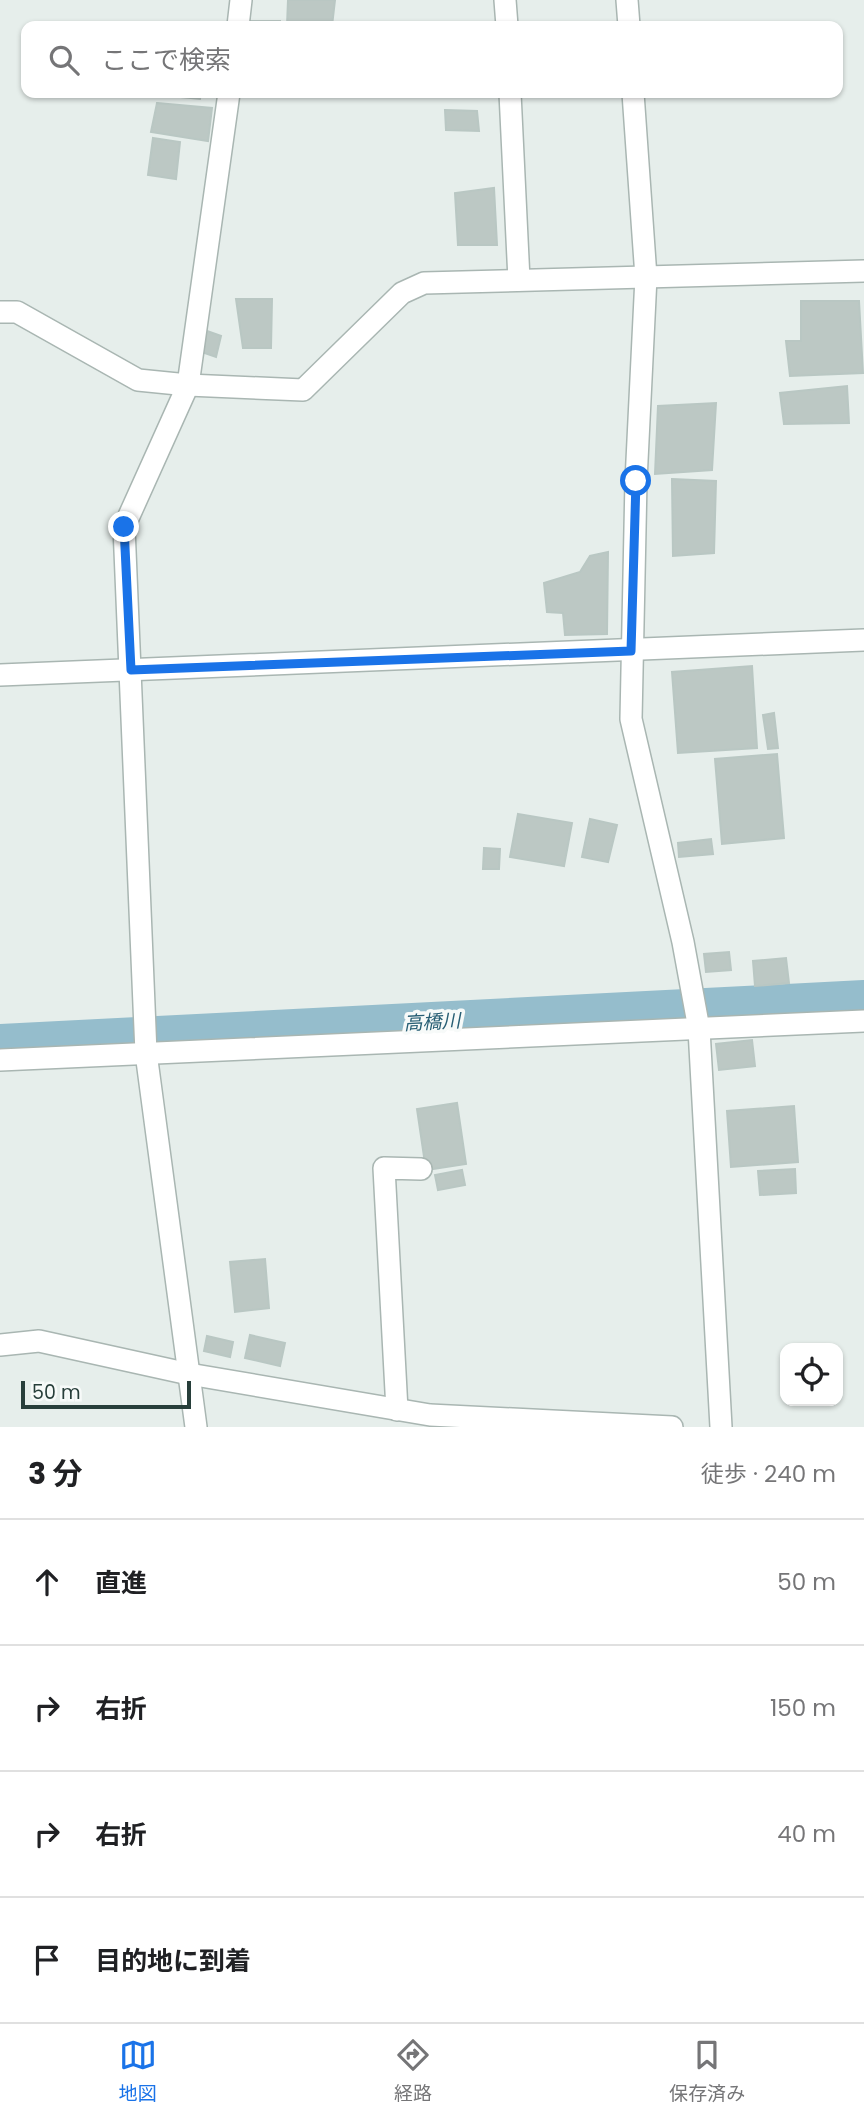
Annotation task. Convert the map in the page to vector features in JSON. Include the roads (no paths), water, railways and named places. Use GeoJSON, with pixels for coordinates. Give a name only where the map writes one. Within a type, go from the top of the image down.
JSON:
{"type":"FeatureCollection","features":[{"type":"Feature","properties":{"kind":"street"},"geometry":{"type":"LineString","coordinates":[[239,21],[241,0]]}},
{"type":"Feature","properties":{"kind":"street"},"geometry":{"type":"LineString","coordinates":[[505,0],[507,21]]}},
{"type":"Feature","properties":{"kind":"street"},"geometry":{"type":"LineString","coordinates":[[627,0],[629,21]]}},
{"type":"Feature","properties":{"kind":"street"},"geometry":{"type":"LineString","coordinates":[[196,1427],[146,1053],[124,527],[188,385],[228,98]]}},
{"type":"Feature","properties":{"kind":"street"},"geometry":{"type":"LineString","coordinates":[[510,98],[519,280]]}},
{"type":"Feature","properties":{"kind":"street"},"geometry":{"type":"LineString","coordinates":[[634,98],[646,277],[636,481],[631,719],[683,942],[699,1029],[721,1427]]}},
{"type":"Feature","properties":{"kind":"street"},"geometry":{"type":"LineString","coordinates":[[0,312],[18,312],[138,380],[303,390],[402,293],[424,283],[864,271]]}},
{"type":"Feature","properties":{"kind":"street"},"geometry":{"type":"LineString","coordinates":[[0,675],[864,640]]}},
{"type":"Feature","properties":{"kind":"street"},"geometry":{"type":"LineString","coordinates":[[0,1060],[864,1021]]}},
{"type":"Feature","properties":{"kind":"street"},"geometry":{"type":"LineString","coordinates":[[397,1410],[384,1168],[421,1169]]}},
{"type":"Feature","properties":{"kind":"street"},"geometry":{"type":"LineString","coordinates":[[0,1345],[39,1341],[189,1374],[430,1415],[572,1425],[672,1427]]}},
{"type":"Feature","properties":{"kind":"waterway","name":"高橋川"},"geometry":{"type":"LineString","coordinates":[[0,1044],[864,1000]]}}]}
